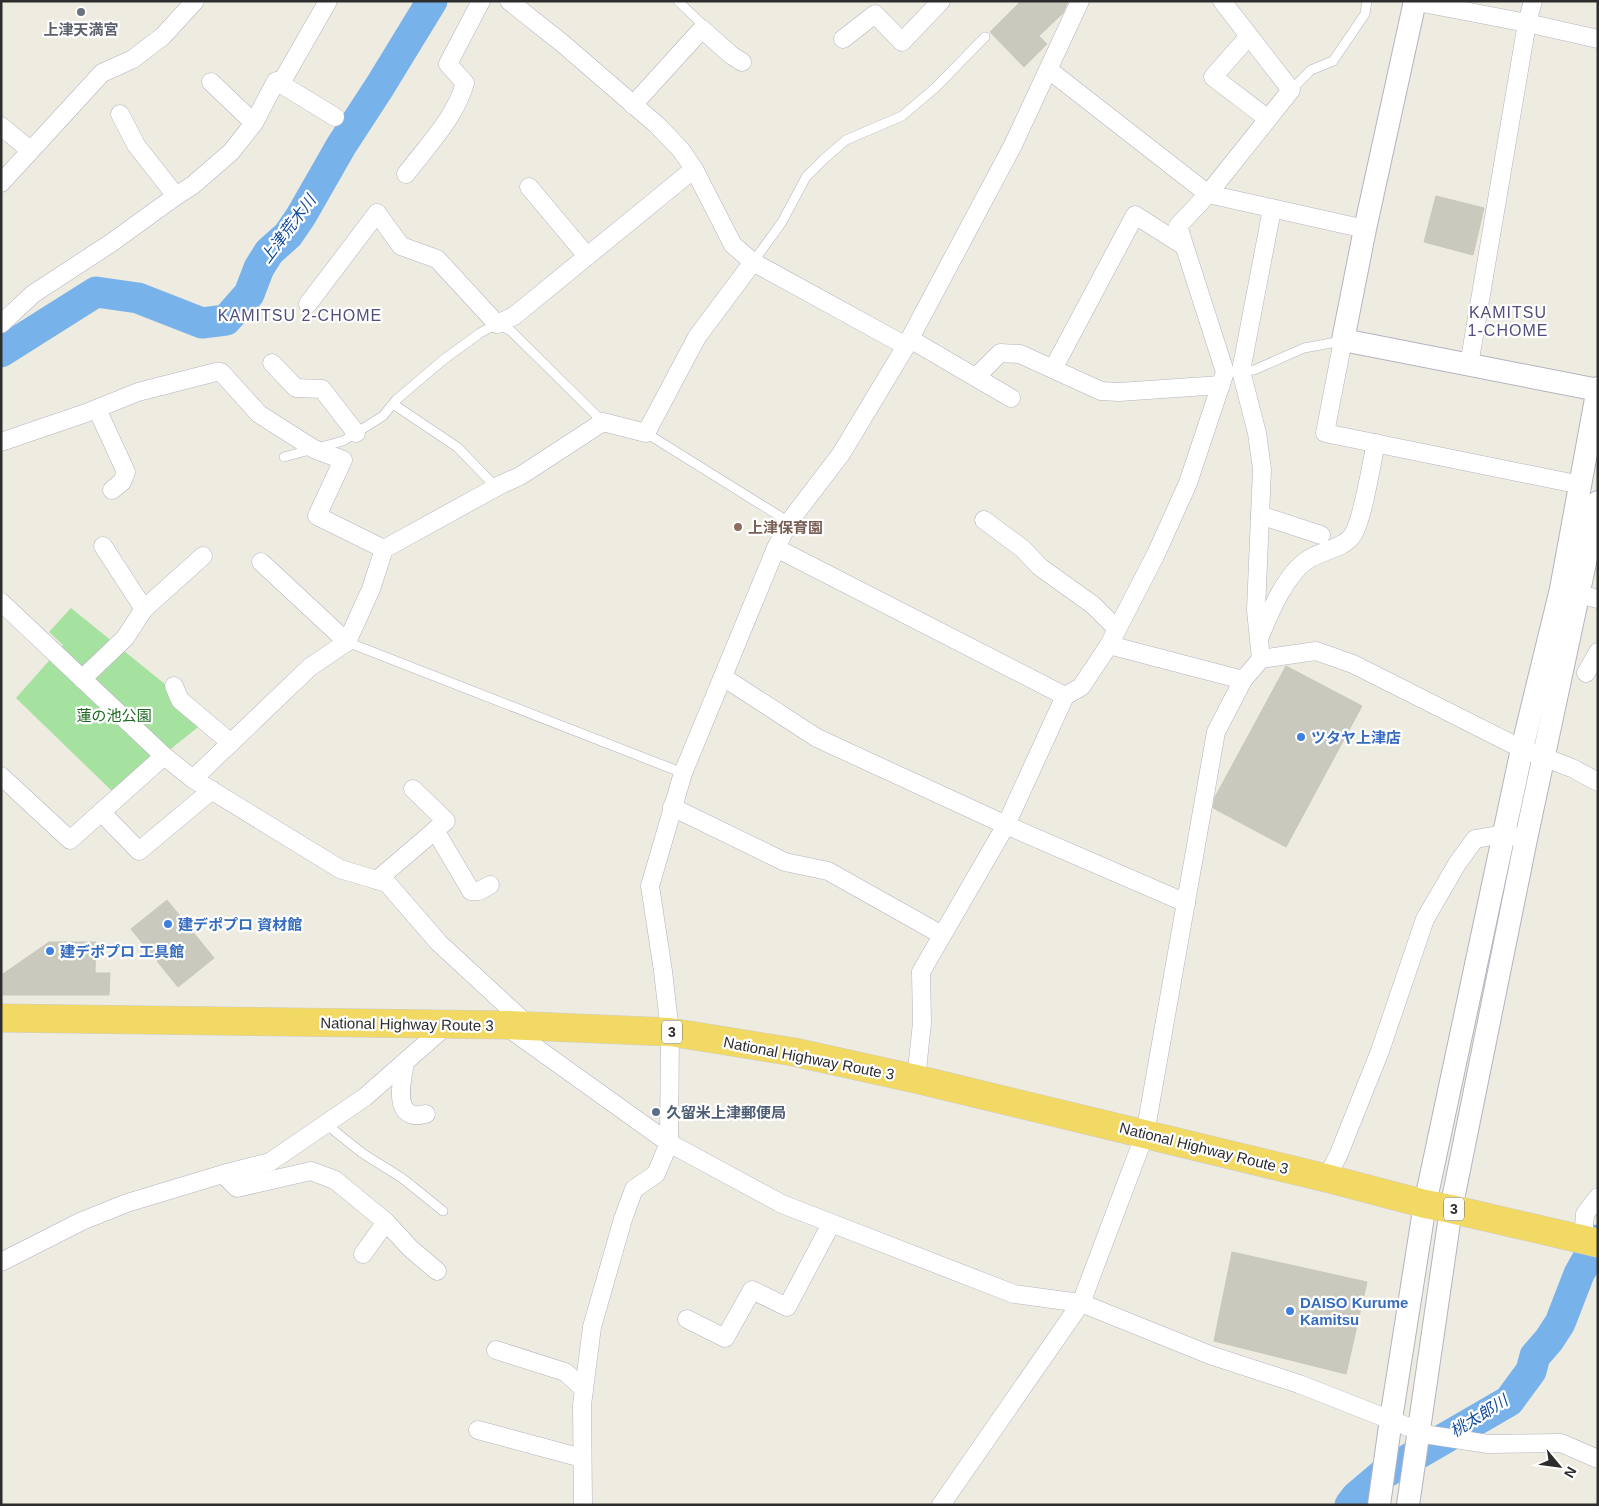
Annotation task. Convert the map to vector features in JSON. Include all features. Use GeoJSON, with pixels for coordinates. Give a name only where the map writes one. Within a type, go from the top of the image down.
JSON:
{"type":"FeatureCollection","features":[{"type":"Feature","properties":{"kind":"highway","name":"National Highway Route 3"},"geometry":{"type":"LineString","coordinates":[[1,1018],[517,1026],[670,1032],[794,1052],[916,1079],[1326,1178],[1425,1204],[1590,1241]]}},
{"type":"Feature","properties":{"kind":"street"},"geometry":{"type":"LineString","coordinates":[[1,183],[102,73],[132,59],[163,36],[195,1]]}},
{"type":"Feature","properties":{"kind":"street"},"geometry":{"type":"LineString","coordinates":[[281,83],[328,1]]}},
{"type":"Feature","properties":{"kind":"street"},"geometry":{"type":"LineString","coordinates":[[406,174],[449,119],[461,98],[466,82],[448,64],[481,1]]}},
{"type":"Feature","properties":{"kind":"street"},"geometry":{"type":"LineString","coordinates":[[509,1],[562,43],[634,105],[682,150],[694,169],[733,246],[752,262],[976,377],[1011,398]]}},
{"type":"Feature","properties":{"kind":"street"},"geometry":{"type":"LineString","coordinates":[[843,39],[875,14],[902,42],[941,1]]}},
{"type":"Feature","properties":{"kind":"street"},"geometry":{"type":"LineString","coordinates":[[583,1505],[582,1405],[592,1327],[623,1219],[634,1189],[656,1174],[669,1142],[670,1032],[650,886],[683,773],[776,548],[789,522],[841,454],[908,343],[1013,145],[1080,1]]}},
{"type":"Feature","properties":{"kind":"street"},"geometry":{"type":"LineString","coordinates":[[1222,1],[1291,90],[1208,194],[1178,226],[1229,376],[1257,433],[1262,469],[1256,610],[1261,659]]}},
{"type":"Feature","properties":{"kind":"street"},"geometry":{"type":"LineString","coordinates":[[1469,365],[1527,23],[1533,1]]}},
{"type":"Feature","properties":{"kind":"street"},"geometry":{"type":"LineString","coordinates":[[1580,485],[1325,433],[1365,229],[1414,2],[1527,23],[1598,39]]}},
{"type":"Feature","properties":{"kind":"street"},"geometry":{"type":"LineString","coordinates":[[634,105],[702,29],[731,55],[742,62]]}},
{"type":"Feature","properties":{"kind":"street"},"geometry":{"type":"LineString","coordinates":[[1248,36],[1213,77],[1268,119]]}},
{"type":"Feature","properties":{"kind":"street"},"geometry":{"type":"LineString","coordinates":[[1049,70],[1208,194],[1365,229]]}},
{"type":"Feature","properties":{"kind":"street"},"geometry":{"type":"LineString","coordinates":[[1,324],[33,294],[193,186],[231,152],[254,123],[276,81],[335,117]]}},
{"type":"Feature","properties":{"kind":"street"},"geometry":{"type":"LineString","coordinates":[[211,82],[254,123]]}},
{"type":"Feature","properties":{"kind":"street"},"geometry":{"type":"LineString","coordinates":[[120,114],[136,144],[176,196]]}},
{"type":"Feature","properties":{"kind":"street"},"geometry":{"type":"LineString","coordinates":[[1,126],[25,146]]}},
{"type":"Feature","properties":{"kind":"street"},"geometry":{"type":"LineString","coordinates":[[308,304],[377,213],[402,246],[437,259],[497,324],[514,316],[694,169]]}},
{"type":"Feature","properties":{"kind":"street"},"geometry":{"type":"LineString","coordinates":[[529,187],[587,256]]}},
{"type":"Feature","properties":{"kind":"street"},"geometry":{"type":"LineString","coordinates":[[916,1079],[922,1023],[922,972],[1006,825],[1065,696],[1081,687],[1109,645],[1156,554],[1188,483],[1229,376],[1272,209]]}},
{"type":"Feature","properties":{"kind":"street"},"geometry":{"type":"LineString","coordinates":[[1053,369],[1135,215],[1184,246]]}},
{"type":"Feature","properties":{"kind":"street"},"geometry":{"type":"LineString","coordinates":[[193,779],[310,667],[347,642],[371,589],[384,549],[496,487],[520,476],[604,422],[646,433],[697,337],[752,262]]}},
{"type":"Feature","properties":{"kind":"street"},"geometry":{"type":"LineString","coordinates":[[1343,340],[1598,389],[1580,485],[1578,594],[1522,749],[1425,1204],[1379,1505]]}},
{"type":"Feature","properties":{"kind":"street"},"geometry":{"type":"LineString","coordinates":[[976,377],[1000,353],[1020,354],[1101,391],[1119,392],[1229,376]]}},
{"type":"Feature","properties":{"kind":"street"},"geometry":{"type":"LineString","coordinates":[[272,363],[296,388],[322,389],[356,433]]}},
{"type":"Feature","properties":{"kind":"street"},"geometry":{"type":"LineString","coordinates":[[1,442],[138,392],[221,372],[259,414],[314,448],[343,460],[317,516],[384,549]]}},
{"type":"Feature","properties":{"kind":"street"},"geometry":{"type":"LineString","coordinates":[[97,408],[126,472],[122,482],[112,490]]}},
{"type":"Feature","properties":{"kind":"street"},"geometry":{"type":"LineString","coordinates":[[1259,638],[1275,601],[1293,574],[1307,560],[1337,547],[1352,537],[1360,518],[1376,444]]}},
{"type":"Feature","properties":{"kind":"street"},"geometry":{"type":"LineString","coordinates":[[1408,1505],[1452,1209],[1526,839],[1598,502]]}},
{"type":"Feature","properties":{"kind":"street"},"geometry":{"type":"LineString","coordinates":[[1260,515],[1321,535]]}},
{"type":"Feature","properties":{"kind":"street"},"geometry":{"type":"LineString","coordinates":[[984,520],[1023,549],[1040,567],[1094,605],[1117,628]]}},
{"type":"Feature","properties":{"kind":"street"},"geometry":{"type":"LineString","coordinates":[[103,546],[144,609]]}},
{"type":"Feature","properties":{"kind":"street"},"geometry":{"type":"LineString","coordinates":[[776,548],[1065,696]]}},
{"type":"Feature","properties":{"kind":"street"},"geometry":{"type":"LineString","coordinates":[[82,679],[125,638],[144,609],[203,556]]}},
{"type":"Feature","properties":{"kind":"street"},"geometry":{"type":"LineString","coordinates":[[260,562],[347,642]]}},
{"type":"Feature","properties":{"kind":"street"},"geometry":{"type":"LineString","coordinates":[[1,602],[164,756],[193,779],[340,868],[386,883],[517,1026],[669,1142],[782,1204],[1014,1294],[1081,1303],[1210,1355],[1299,1384],[1430,1435],[1488,1444],[1561,1443],[1598,1459]]}},
{"type":"Feature","properties":{"kind":"street"},"geometry":{"type":"LineString","coordinates":[[1109,645],[1243,680]]}},
{"type":"Feature","properties":{"kind":"street"},"geometry":{"type":"LineString","coordinates":[[941,1505],[1081,1303],[1145,1134],[1216,732],[1243,680],[1261,659],[1316,651],[1353,664],[1522,749],[1572,768],[1598,782]]}},
{"type":"Feature","properties":{"kind":"street"},"geometry":{"type":"LineString","coordinates":[[1586,673],[1598,652]]}},
{"type":"Feature","properties":{"kind":"street"},"geometry":{"type":"LineString","coordinates":[[723,677],[817,738],[1006,825],[1186,903]]}},
{"type":"Feature","properties":{"kind":"street"},"geometry":{"type":"LineString","coordinates":[[174,686],[180,700],[231,743]]}},
{"type":"Feature","properties":{"kind":"street"},"geometry":{"type":"LineString","coordinates":[[1,776],[70,840],[164,756]]}},
{"type":"Feature","properties":{"kind":"street"},"geometry":{"type":"LineString","coordinates":[[377,880],[446,821],[413,789]]}},
{"type":"Feature","properties":{"kind":"street"},"geometry":{"type":"LineString","coordinates":[[101,812],[139,851],[212,790]]}},
{"type":"Feature","properties":{"kind":"street"},"geometry":{"type":"LineString","coordinates":[[672,807],[785,862],[828,871],[942,935]]}},
{"type":"Feature","properties":{"kind":"street"},"geometry":{"type":"LineString","coordinates":[[435,830],[471,891],[479,891],[490,885]]}},
{"type":"Feature","properties":{"kind":"street"},"geometry":{"type":"LineString","coordinates":[[1326,1178],[1338,1156],[1380,1051],[1425,919],[1456,864],[1475,839],[1504,834],[1526,839]]}},
{"type":"Feature","properties":{"kind":"street"},"geometry":{"type":"LineString","coordinates":[[1,1262],[91,1218],[136,1201],[223,1174],[270,1162],[365,1097],[448,1025]]}},
{"type":"Feature","properties":{"kind":"street"},"geometry":{"type":"LineString","coordinates":[[405,1062],[400,1096],[405,1110],[414,1116],[426,1114]]}},
{"type":"Feature","properties":{"kind":"street"},"geometry":{"type":"LineString","coordinates":[[223,1174],[237,1188],[311,1171],[334,1180],[386,1222],[410,1248],[437,1271]]}},
{"type":"Feature","properties":{"kind":"street"},"geometry":{"type":"LineString","coordinates":[[1590,1241],[1585,1214],[1598,1197]]}},
{"type":"Feature","properties":{"kind":"street"},"geometry":{"type":"LineString","coordinates":[[363,1254],[386,1222]]}},
{"type":"Feature","properties":{"kind":"street"},"geometry":{"type":"LineString","coordinates":[[687,1319],[725,1338],[752,1290],[787,1307],[831,1224]]}},
{"type":"Feature","properties":{"kind":"street"},"geometry":{"type":"LineString","coordinates":[[496,1350],[565,1372],[584,1389]]}},
{"type":"Feature","properties":{"kind":"street"},"geometry":{"type":"LineString","coordinates":[[478,1430],[582,1458]]}},
{"type":"Feature","properties":{"kind":"lane"},"geometry":{"type":"LineString","coordinates":[[678,1],[701,23],[702,29]]}},
{"type":"Feature","properties":{"kind":"lane"},"geometry":{"type":"LineString","coordinates":[[1291,90],[1311,70],[1333,61],[1365,14],[1368,1]]}},
{"type":"Feature","properties":{"kind":"lane"},"geometry":{"type":"LineString","coordinates":[[752,262],[782,222],[806,177],[824,159],[846,140],[902,116],[935,88],[985,38]]}},
{"type":"Feature","properties":{"kind":"lane"},"geometry":{"type":"LineString","coordinates":[[284,457],[343,441],[356,433],[383,416],[393,404],[443,360],[480,333],[497,324],[511,331],[604,422]]}},
{"type":"Feature","properties":{"kind":"lane"},"geometry":{"type":"LineString","coordinates":[[1229,376],[1254,370],[1304,348],[1343,340]]}},
{"type":"Feature","properties":{"kind":"lane"},"geometry":{"type":"LineString","coordinates":[[393,404],[457,447],[496,487]]}},
{"type":"Feature","properties":{"kind":"lane"},"geometry":{"type":"LineString","coordinates":[[646,433],[789,522]]}},
{"type":"Feature","properties":{"kind":"lane"},"geometry":{"type":"LineString","coordinates":[[347,642],[683,773]]}},
{"type":"Feature","properties":{"kind":"lane"},"geometry":{"type":"LineString","coordinates":[[326,1124],[362,1153],[402,1178],[443,1211]]}},
{"type":"Feature","properties":{"kind":"green space","name":"蓮の池公園"},"geometry":{"type":"Polygon","coordinates":[[[71,608],[208,719],[115,794],[16,698],[63,645],[49,632],[71,608]]]}},
{"type":"Feature","properties":{"kind":"building"},"geometry":{"type":"Polygon","coordinates":[[[1021,1],[1068,1],[1063,13],[1039,36],[1047,44],[1024,67],[990,32],[1021,1]]]}},
{"type":"Feature","properties":{"kind":"building"},"geometry":{"type":"Polygon","coordinates":[[[1436,196],[1484,208],[1473,255],[1424,242],[1436,196]]]}},
{"type":"Feature","properties":{"kind":"building"},"geometry":{"type":"Polygon","coordinates":[[[1286,666],[1362,706],[1286,847],[1213,808],[1215,797],[1286,666]]]}},
{"type":"Feature","properties":{"kind":"building"},"geometry":{"type":"Polygon","coordinates":[[[167,900],[214,958],[178,987],[131,929],[167,900]]]}},
{"type":"Feature","properties":{"kind":"building"},"geometry":{"type":"Polygon","coordinates":[[[49,942],[96,942],[95,973],[110,973],[109,995],[3,995],[3,974],[49,942]]]}},
{"type":"Feature","properties":{"kind":"building","name":"DAISO Kurume Kamitsu"},"geometry":{"type":"Polygon","coordinates":[[[1232,1252],[1367,1282],[1346,1374],[1214,1341],[1232,1252]]]}},
{"type":"Feature","properties":{"kind":"waterway","name":"上津荒木川"},"geometry":{"type":"LineString","coordinates":[[1,352],[96,292],[138,298],[202,323],[226,320],[249,294],[259,268],[269,252],[288,235],[301,216],[341,146],[432,1]]}},
{"type":"Feature","properties":{"kind":"waterway","name":"桃太郎川"},"geometry":{"type":"LineString","coordinates":[[1350,1505],[1356,1497],[1383,1474],[1509,1401],[1531,1371],[1535,1356],[1560,1323],[1579,1274],[1598,1240]]}},
{"type":"Feature","properties":{"kind":"place","name":"上津天満宮"},"geometry":{"type":"Point","coordinates":[81,12]}},
{"type":"Feature","properties":{"kind":"place","name":"上津保育園"},"geometry":{"type":"Point","coordinates":[738,527]}},
{"type":"Feature","properties":{"kind":"place","name":"ツタヤ上津店"},"geometry":{"type":"Point","coordinates":[1301,737]}},
{"type":"Feature","properties":{"kind":"place","name":"建デポプロ 資材館"},"geometry":{"type":"Point","coordinates":[168,924]}},
{"type":"Feature","properties":{"kind":"place","name":"建デポプロ 工具館"},"geometry":{"type":"Point","coordinates":[50,951]}},
{"type":"Feature","properties":{"kind":"place","name":"久留米上津郵便局"},"geometry":{"type":"Point","coordinates":[656,1112]}},
{"type":"Feature","properties":{"kind":"place","name":"DAISO Kurume Kamitsu"},"geometry":{"type":"Point","coordinates":[1290,1311]}},
{"type":"Feature","properties":{"kind":"district","name":"KAMITSU 2-CHOME"},"geometry":{"type":"Point","coordinates":[300,315]}},
{"type":"Feature","properties":{"kind":"district","name":"KAMITSU 1-CHOME"},"geometry":{"type":"Point","coordinates":[1508,321]}}]}
